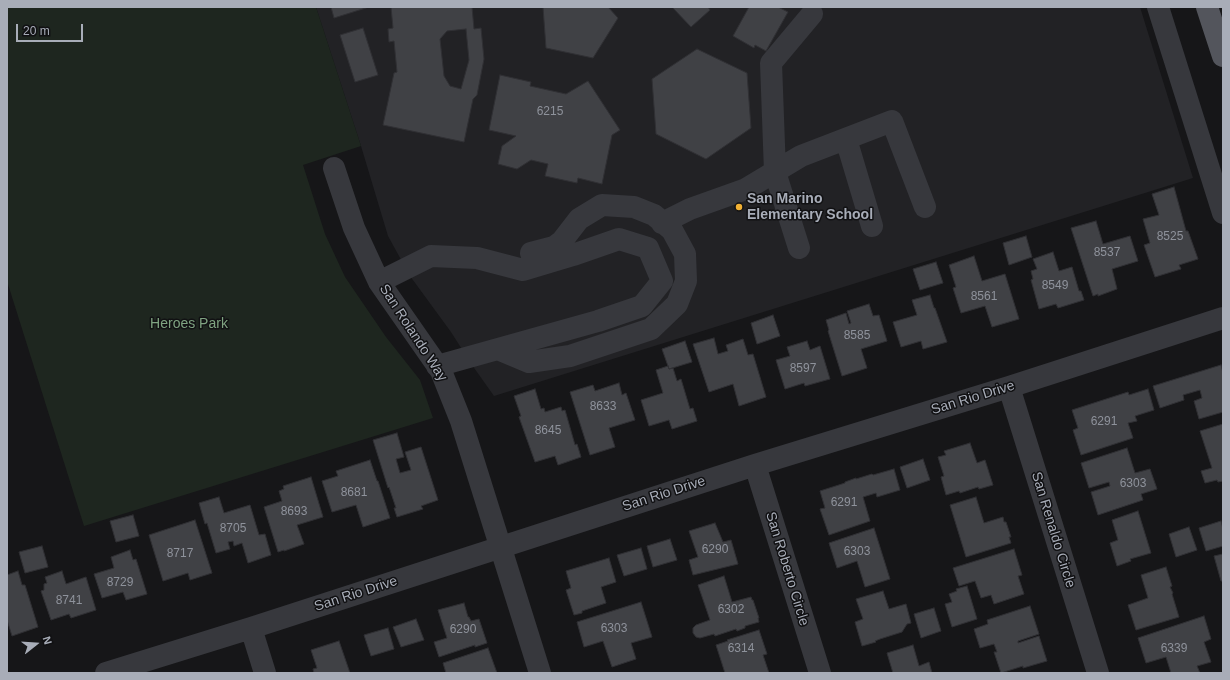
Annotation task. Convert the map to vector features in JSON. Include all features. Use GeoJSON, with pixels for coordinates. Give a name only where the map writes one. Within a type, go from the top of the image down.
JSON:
{"type":"FeatureCollection","features":[{"type":"Feature","properties":{"kind":"main road"},"geometry":{"type":"LineString","coordinates":[[1207,7],[1223,56]]}},
{"type":"Feature","properties":{"kind":"street"},"geometry":{"type":"LineString","coordinates":[[1158,7],[1223,213]]}},
{"type":"Feature","properties":{"kind":"street"},"geometry":{"type":"LineString","coordinates":[[799,248],[775,172],[771,63],[812,14]]}},
{"type":"Feature","properties":{"kind":"street"},"geometry":{"type":"LineString","coordinates":[[662,223],[690,209],[746,188],[801,156],[892,121],[925,207]]}},
{"type":"Feature","properties":{"kind":"street"},"geometry":{"type":"LineString","coordinates":[[846,139],[872,226]]}},
{"type":"Feature","properties":{"kind":"street","name":"San Rolando Way"},"geometry":{"type":"LineString","coordinates":[[334,168],[354,228],[379,282],[441,371],[461,421],[540,673]]}},
{"type":"Feature","properties":{"kind":"street"},"geometry":{"type":"LineString","coordinates":[[497,263],[554,247],[562,241],[579,219],[602,205],[634,207],[654,215],[672,230],[685,254],[686,281],[676,304],[651,329],[570,356],[529,362],[498,349]]}},
{"type":"Feature","properties":{"kind":"street"},"geometry":{"type":"LineString","coordinates":[[379,282],[430,256],[477,258],[523,270],[619,239],[648,248],[662,281],[642,306],[598,321],[437,366]]}},
{"type":"Feature","properties":{"kind":"street","name":"San Rio Drive"},"geometry":{"type":"LineString","coordinates":[[106,673],[251,628],[500,546],[1223,318]]}},
{"type":"Feature","properties":{"kind":"street","name":"San Renaldo Circle"},"geometry":{"type":"LineString","coordinates":[[1008,387],[1098,673]]}},
{"type":"Feature","properties":{"kind":"street","name":"San Roberto Circle"},"geometry":{"type":"LineString","coordinates":[[755,465],[820,673]]}},
{"type":"Feature","properties":{"kind":"street"},"geometry":{"type":"LineString","coordinates":[[251,628],[265,673]]}},
{"type":"Feature","properties":{"kind":"shaded area","name":"San Marino Elementary School"},"geometry":{"type":"Polygon","coordinates":[[[316,7],[1140,7],[1193,178],[494,396],[451,332],[410,276],[388,236],[361,146],[316,7]]]}},
{"type":"Feature","properties":{"kind":"green space","name":"Heroes Park"},"geometry":{"type":"Polygon","coordinates":[[[7,7],[316,7],[361,146],[303,165],[325,234],[345,277],[386,337],[420,380],[433,418],[84,526],[7,281],[7,7]]]}},
{"type":"Feature","properties":{"kind":"building"},"geometry":{"type":"Polygon","coordinates":[[[331,7],[369,7],[334,18],[331,7]]]}},
{"type":"Feature","properties":{"kind":"building"},"geometry":{"type":"Polygon","coordinates":[[[391,7],[472,7],[474,29],[481,28],[484,59],[477,95],[473,99],[464,142],[383,125],[394,73],[397,72],[394,41],[389,42],[388,29],[393,28],[391,7]],[[466,29],[447,31],[440,39],[444,76],[450,86],[461,89],[469,60],[466,29]]]}},
{"type":"Feature","properties":{"kind":"building"},"geometry":{"type":"Polygon","coordinates":[[[543,7],[608,7],[618,18],[593,58],[546,48],[543,7]]]}},
{"type":"Feature","properties":{"kind":"building"},"geometry":{"type":"Polygon","coordinates":[[[672,7],[708,7],[710,10],[691,27],[672,7]]]}},
{"type":"Feature","properties":{"kind":"building"},"geometry":{"type":"Polygon","coordinates":[[[749,7],[778,7],[788,12],[766,51],[755,45],[754,48],[733,36],[749,7]]]}},
{"type":"Feature","properties":{"kind":"building"},"geometry":{"type":"Polygon","coordinates":[[[363,28],[378,75],[355,82],[340,35],[363,28]]]}},
{"type":"Feature","properties":{"kind":"building"},"geometry":{"type":"Polygon","coordinates":[[[697,49],[747,73],[751,128],[706,159],[656,134],[652,79],[697,49]]]}},
{"type":"Feature","properties":{"kind":"building"},"geometry":{"type":"Polygon","coordinates":[[[500,75],[531,82],[530,86],[566,94],[588,81],[620,130],[612,135],[602,184],[578,178],[577,183],[545,176],[548,164],[531,160],[517,169],[498,164],[502,146],[516,136],[489,130],[500,75]]]}},
{"type":"Feature","properties":{"kind":"building"},"geometry":{"type":"Polygon","coordinates":[[[1174,187],[1186,231],[1188,231],[1198,259],[1179,265],[1181,269],[1155,277],[1144,245],[1150,243],[1143,219],[1159,215],[1152,194],[1174,187]]]}},
{"type":"Feature","properties":{"kind":"building"},"geometry":{"type":"Polygon","coordinates":[[[1096,221],[1103,244],[1130,236],[1138,261],[1112,269],[1117,289],[1098,296],[1098,294],[1093,296],[1071,228],[1096,221]]]}},
{"type":"Feature","properties":{"kind":"building"},"geometry":{"type":"Polygon","coordinates":[[[1026,236],[1032,257],[1009,265],[1003,243],[1026,236]]]}},
{"type":"Feature","properties":{"kind":"building"},"geometry":{"type":"Polygon","coordinates":[[[1053,252],[1059,271],[1072,267],[1079,291],[1081,291],[1084,300],[1058,308],[1056,304],[1039,309],[1031,280],[1033,279],[1031,271],[1037,269],[1033,259],[1053,252]]]}},
{"type":"Feature","properties":{"kind":"building"},"geometry":{"type":"Polygon","coordinates":[[[974,256],[982,281],[1005,274],[1019,319],[992,327],[985,306],[961,313],[953,288],[956,287],[949,265],[974,256]]]}},
{"type":"Feature","properties":{"kind":"building"},"geometry":{"type":"Polygon","coordinates":[[[936,262],[943,283],[920,290],[913,269],[936,262]]]}},
{"type":"Feature","properties":{"kind":"building"},"geometry":{"type":"Polygon","coordinates":[[[930,295],[947,342],[923,349],[921,341],[901,347],[893,322],[917,315],[912,300],[930,295]]]}},
{"type":"Feature","properties":{"kind":"building"},"geometry":{"type":"Polygon","coordinates":[[[869,304],[873,316],[879,315],[887,341],[861,349],[867,368],[842,376],[826,320],[846,313],[849,324],[851,323],[847,311],[869,304]]]}},
{"type":"Feature","properties":{"kind":"building"},"geometry":{"type":"Polygon","coordinates":[[[773,315],[780,336],[757,344],[751,323],[773,315]]]}},
{"type":"Feature","properties":{"kind":"building"},"geometry":{"type":"Polygon","coordinates":[[[714,338],[718,354],[728,351],[726,345],[743,339],[748,355],[753,354],[766,397],[739,406],[733,384],[709,392],[693,344],[714,338]]]}},
{"type":"Feature","properties":{"kind":"building"},"geometry":{"type":"Polygon","coordinates":[[[685,341],[692,362],[669,369],[662,349],[685,341]]]}},
{"type":"Feature","properties":{"kind":"building"},"geometry":{"type":"Polygon","coordinates":[[[807,341],[810,350],[820,346],[830,379],[805,386],[804,383],[785,389],[776,360],[790,356],[787,347],[807,341]]]}},
{"type":"Feature","properties":{"kind":"building"},"geometry":{"type":"Polygon","coordinates":[[[1221,365],[1223,373],[1223,412],[1199,419],[1194,401],[1202,398],[1200,390],[1183,395],[1184,400],[1160,408],[1153,386],[1221,365]]]}},
{"type":"Feature","properties":{"kind":"building"},"geometry":{"type":"Polygon","coordinates":[[[668,366],[669,369],[673,368],[677,381],[681,379],[690,409],[693,408],[697,421],[672,429],[669,420],[649,426],[641,400],[663,393],[656,370],[668,366]]]}},
{"type":"Feature","properties":{"kind":"building"},"geometry":{"type":"Polygon","coordinates":[[[619,383],[622,395],[626,393],[635,420],[609,428],[615,447],[590,455],[570,392],[593,385],[595,391],[619,383]]]}},
{"type":"Feature","properties":{"kind":"building"},"geometry":{"type":"Polygon","coordinates":[[[535,389],[541,409],[544,408],[545,412],[561,407],[562,411],[565,410],[575,445],[577,444],[581,457],[558,465],[555,456],[535,462],[519,417],[521,416],[514,396],[535,389]]]}},
{"type":"Feature","properties":{"kind":"building"},"geometry":{"type":"Polygon","coordinates":[[[1148,389],[1154,410],[1135,416],[1137,421],[1128,423],[1133,438],[1081,455],[1073,430],[1078,428],[1072,410],[1128,392],[1129,395],[1148,389]]]}},
{"type":"Feature","properties":{"kind":"building"},"geometry":{"type":"Polygon","coordinates":[[[1223,424],[1223,481],[1218,482],[1217,480],[1205,483],[1201,471],[1212,468],[1200,431],[1223,424]]]}},
{"type":"Feature","properties":{"kind":"building"},"geometry":{"type":"Polygon","coordinates":[[[397,433],[404,457],[396,459],[400,473],[411,470],[405,452],[421,447],[438,500],[421,506],[423,509],[397,517],[394,508],[396,508],[373,440],[397,433]]]}},
{"type":"Feature","properties":{"kind":"building"},"geometry":{"type":"Polygon","coordinates":[[[970,443],[977,463],[985,460],[993,485],[979,489],[978,487],[960,493],[959,491],[946,495],[941,477],[944,476],[938,457],[946,455],[944,451],[970,443]]]}},
{"type":"Feature","properties":{"kind":"building"},"geometry":{"type":"Polygon","coordinates":[[[1127,448],[1135,473],[1150,469],[1157,489],[1141,494],[1143,500],[1098,515],[1091,492],[1110,486],[1109,482],[1089,488],[1081,463],[1127,448]]]}},
{"type":"Feature","properties":{"kind":"building"},"geometry":{"type":"Polygon","coordinates":[[[923,459],[930,480],[907,488],[900,467],[923,459]]]}},
{"type":"Feature","properties":{"kind":"building"},"geometry":{"type":"Polygon","coordinates":[[[370,460],[390,518],[363,527],[356,505],[332,512],[322,481],[338,476],[336,471],[370,460]]]}},
{"type":"Feature","properties":{"kind":"building"},"geometry":{"type":"Polygon","coordinates":[[[894,469],[900,490],[877,497],[876,493],[863,497],[870,521],[829,535],[820,509],[825,508],[820,491],[856,478],[894,469]]]}},
{"type":"Feature","properties":{"kind":"building"},"geometry":{"type":"Polygon","coordinates":[[[311,477],[323,517],[297,525],[304,544],[278,552],[264,507],[282,501],[279,491],[284,489],[283,486],[311,477]]]}},
{"type":"Feature","properties":{"kind":"building"},"geometry":{"type":"Polygon","coordinates":[[[219,497],[224,513],[250,505],[259,535],[265,534],[271,555],[248,563],[242,543],[234,546],[233,541],[228,542],[230,549],[216,553],[199,503],[219,497]]]}},
{"type":"Feature","properties":{"kind":"building"},"geometry":{"type":"Polygon","coordinates":[[[976,497],[984,523],[1003,517],[1011,537],[1009,537],[1011,543],[966,557],[950,505],[976,497]]]}},
{"type":"Feature","properties":{"kind":"building"},"geometry":{"type":"Polygon","coordinates":[[[1138,511],[1151,553],[1130,559],[1131,561],[1117,566],[1110,543],[1118,540],[1112,520],[1138,511]]]}},
{"type":"Feature","properties":{"kind":"building"},"geometry":{"type":"Polygon","coordinates":[[[133,515],[139,536],[116,542],[110,521],[133,515]]]}},
{"type":"Feature","properties":{"kind":"building"},"geometry":{"type":"Polygon","coordinates":[[[195,520],[212,573],[190,580],[188,573],[163,581],[149,535],[195,520]]]}},
{"type":"Feature","properties":{"kind":"building"},"geometry":{"type":"Polygon","coordinates":[[[1221,521],[1223,529],[1223,546],[1206,551],[1199,528],[1221,521]]]}},
{"type":"Feature","properties":{"kind":"building"},"geometry":{"type":"Polygon","coordinates":[[[715,523],[723,542],[731,540],[738,564],[693,575],[689,560],[698,557],[689,531],[715,523]]]}},
{"type":"Feature","properties":{"kind":"building"},"geometry":{"type":"Polygon","coordinates":[[[1189,527],[1197,550],[1176,557],[1169,534],[1189,527]]]}},
{"type":"Feature","properties":{"kind":"building"},"geometry":{"type":"Polygon","coordinates":[[[874,528],[890,579],[865,587],[857,561],[837,568],[829,543],[874,528]]]}},
{"type":"Feature","properties":{"kind":"building"},"geometry":{"type":"Polygon","coordinates":[[[670,539],[677,560],[653,567],[647,546],[670,539]]]}},
{"type":"Feature","properties":{"kind":"building"},"geometry":{"type":"Polygon","coordinates":[[[42,546],[48,567],[25,573],[19,552],[42,546]]]}},
{"type":"Feature","properties":{"kind":"building"},"geometry":{"type":"Polygon","coordinates":[[[641,548],[647,569],[624,576],[617,555],[641,548]]]}},
{"type":"Feature","properties":{"kind":"building"},"geometry":{"type":"Polygon","coordinates":[[[1014,549],[1022,575],[1018,576],[1024,594],[994,604],[991,595],[981,598],[975,581],[959,586],[953,568],[1014,549]]]}},
{"type":"Feature","properties":{"kind":"building"},"geometry":{"type":"Polygon","coordinates":[[[130,550],[133,560],[136,559],[147,594],[126,600],[123,592],[102,598],[94,574],[114,568],[111,557],[130,550]]]}},
{"type":"Feature","properties":{"kind":"building"},"geometry":{"type":"Polygon","coordinates":[[[1223,554],[1223,581],[1221,581],[1214,556],[1223,554]]]}},
{"type":"Feature","properties":{"kind":"building"},"geometry":{"type":"Polygon","coordinates":[[[609,558],[616,582],[601,587],[606,603],[574,615],[566,590],[571,588],[566,571],[609,558]]]}},
{"type":"Feature","properties":{"kind":"building"},"geometry":{"type":"Polygon","coordinates":[[[1166,567],[1179,617],[1136,630],[1128,605],[1148,598],[1141,575],[1166,567]]]}},
{"type":"Feature","properties":{"kind":"building"},"geometry":{"type":"Polygon","coordinates":[[[18,571],[22,585],[25,585],[38,627],[12,636],[7,620],[7,575],[18,571]]]}},
{"type":"Feature","properties":{"kind":"building"},"geometry":{"type":"Polygon","coordinates":[[[62,571],[66,584],[86,577],[96,610],[71,618],[69,614],[51,620],[41,591],[44,590],[44,584],[47,583],[45,577],[62,571]]]}},
{"type":"Feature","properties":{"kind":"building"},"geometry":{"type":"Polygon","coordinates":[[[724,576],[732,602],[751,597],[759,618],[759,622],[745,626],[745,628],[737,631],[736,629],[715,636],[714,634],[700,638],[696,637],[693,633],[693,628],[696,625],[710,620],[698,585],[724,576]]]}},
{"type":"Feature","properties":{"kind":"building"},"geometry":{"type":"Polygon","coordinates":[[[967,586],[977,619],[952,627],[945,604],[952,602],[949,594],[957,591],[956,589],[967,586]]]}},
{"type":"Feature","properties":{"kind":"building"},"geometry":{"type":"Polygon","coordinates":[[[883,591],[889,609],[906,604],[911,623],[907,624],[902,632],[862,646],[855,622],[863,619],[856,599],[883,591]]]}},
{"type":"Feature","properties":{"kind":"building"},"geometry":{"type":"Polygon","coordinates":[[[641,602],[652,637],[631,643],[636,659],[612,667],[603,641],[584,647],[577,622],[641,602]]]}},
{"type":"Feature","properties":{"kind":"building"},"geometry":{"type":"Polygon","coordinates":[[[464,603],[468,617],[471,621],[479,619],[487,643],[475,647],[475,645],[439,657],[434,642],[447,638],[438,610],[464,603]]]}},
{"type":"Feature","properties":{"kind":"building"},"geometry":{"type":"Polygon","coordinates":[[[1030,606],[1039,634],[1018,641],[1018,643],[1039,636],[1047,661],[1023,668],[1023,666],[1001,673],[994,652],[997,652],[994,644],[980,648],[974,629],[988,624],[987,620],[1030,606]]]}},
{"type":"Feature","properties":{"kind":"building"},"geometry":{"type":"Polygon","coordinates":[[[934,608],[941,631],[921,638],[914,614],[934,608]]]}},
{"type":"Feature","properties":{"kind":"building"},"geometry":{"type":"Polygon","coordinates":[[[1204,616],[1211,639],[1204,642],[1211,662],[1197,666],[1200,673],[1171,673],[1166,657],[1146,663],[1138,638],[1204,616]]]}},
{"type":"Feature","properties":{"kind":"building"},"geometry":{"type":"Polygon","coordinates":[[[416,619],[424,640],[401,647],[393,627],[416,619]]]}},
{"type":"Feature","properties":{"kind":"building"},"geometry":{"type":"Polygon","coordinates":[[[388,628],[394,649],[371,656],[364,635],[388,628]]]}},
{"type":"Feature","properties":{"kind":"building"},"geometry":{"type":"Polygon","coordinates":[[[759,630],[767,654],[763,655],[769,673],[725,673],[716,645],[759,630]]]}},
{"type":"Feature","properties":{"kind":"building"},"geometry":{"type":"Polygon","coordinates":[[[339,641],[350,673],[314,673],[313,669],[317,668],[311,650],[339,641]]]}},
{"type":"Feature","properties":{"kind":"building"},"geometry":{"type":"Polygon","coordinates":[[[913,645],[919,666],[929,662],[932,673],[893,673],[887,653],[913,645]]]}},
{"type":"Feature","properties":{"kind":"building"},"geometry":{"type":"Polygon","coordinates":[[[488,648],[497,673],[446,673],[443,663],[488,648]]]}},
{"type":"Feature","properties":{"kind":"place","name":"San Marino Elementary School"},"geometry":{"type":"Point","coordinates":[739,207]}}]}
